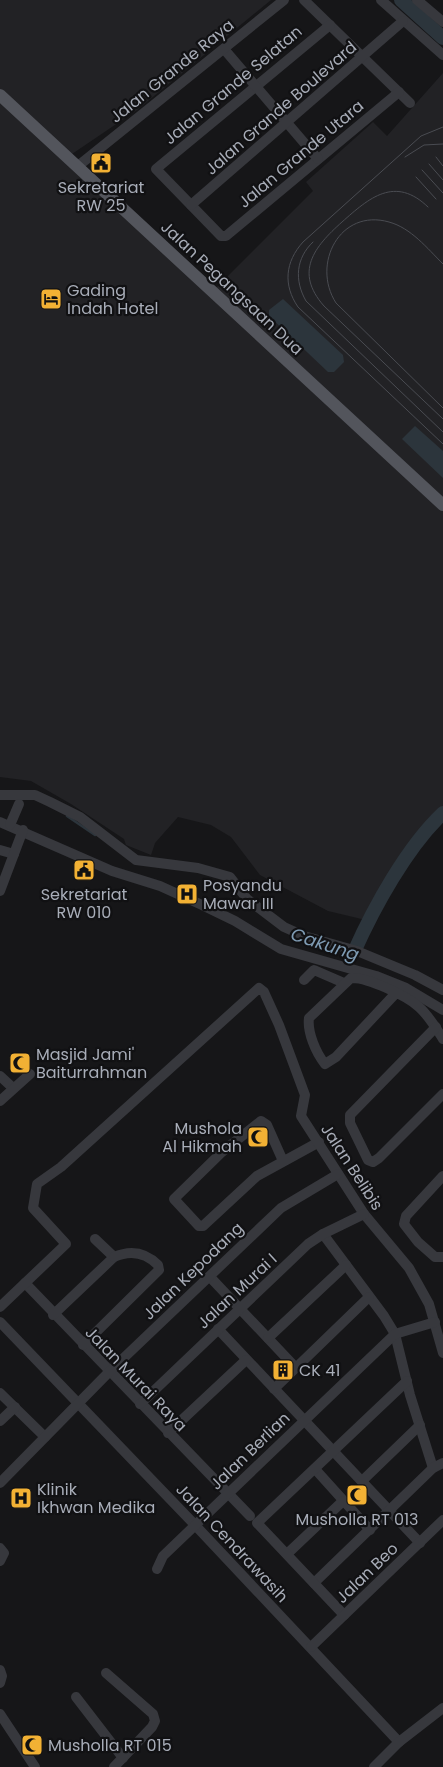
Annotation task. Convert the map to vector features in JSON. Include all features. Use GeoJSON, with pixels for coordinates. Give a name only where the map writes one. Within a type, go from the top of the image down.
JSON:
{"type":"FeatureCollection","features":[{"type":"Feature","properties":{"kind":"main road","name":"Jalan Pegangsaan Dua"},"geometry":{"type":"LineString","coordinates":[[0,95],[443,505]]}},
{"type":"Feature","properties":{"kind":"street","name":"Jalan Grande Raya"},"geometry":{"type":"LineString","coordinates":[[78,166],[284,0]]}},
{"type":"Feature","properties":{"kind":"street"},"geometry":{"type":"LineString","coordinates":[[304,0],[410,103]]}},
{"type":"Feature","properties":{"kind":"street"},"geometry":{"type":"LineString","coordinates":[[381,0],[443,55]]}},
{"type":"Feature","properties":{"kind":"street"},"geometry":{"type":"LineString","coordinates":[[416,0],[441,18]]}},
{"type":"Feature","properties":{"kind":"street","name":"Jalan Grande Boulevard"},"geometry":{"type":"LineString","coordinates":[[191,205],[363,57],[401,19]]}},
{"type":"Feature","properties":{"kind":"street","name":"Jalan Grande Selatan"},"geometry":{"type":"LineString","coordinates":[[191,205],[156,169],[330,25]]}},
{"type":"Feature","properties":{"kind":"street"},"geometry":{"type":"LineString","coordinates":[[224,49],[318,159]]}},
{"type":"Feature","properties":{"kind":"street","name":"Jalan Grande Utara"},"geometry":{"type":"LineString","coordinates":[[191,205],[221,236],[226,236],[398,92]]}},
{"type":"Feature","properties":{"kind":"street"},"geometry":{"type":"LineString","coordinates":[[0,795],[35,795],[57,805],[80,817],[136,860],[198,868],[230,877],[247,899],[282,926],[304,936],[354,950],[415,975],[443,990]]}},
{"type":"Feature","properties":{"kind":"street"},"geometry":{"type":"LineString","coordinates":[[19,804],[5,824],[23,830],[112,871],[160,886],[219,912],[282,949],[376,976],[406,988],[443,1010]]}},
{"type":"Feature","properties":{"kind":"street"},"geometry":{"type":"LineString","coordinates":[[0,891],[23,830]]}},
{"type":"Feature","properties":{"kind":"street"},"geometry":{"type":"LineString","coordinates":[[0,850],[14,854]]}},
{"type":"Feature","properties":{"kind":"street"},"geometry":{"type":"LineString","coordinates":[[304,980],[314,970],[344,983]]}},
{"type":"Feature","properties":{"kind":"street"},"geometry":{"type":"LineString","coordinates":[[396,993],[330,1062],[323,1062],[308,1024],[309,1018],[351,978],[359,978],[396,993],[420,1008],[436,1027],[443,1039]]}},
{"type":"Feature","properties":{"kind":"street","name":"Jalan Belibis"},"geometry":{"type":"LineString","coordinates":[[24,1283],[64,1247],[64,1240],[33,1208],[37,1184],[61,1167],[258,988],[264,992],[279,1025],[305,1094],[300,1116],[319,1142],[364,1214],[408,1268],[429,1304],[443,1353]]}},
{"type":"Feature","properties":{"kind":"street"},"geometry":{"type":"LineString","coordinates":[[436,1027],[350,1115],[350,1123],[368,1160],[373,1162],[443,1094]]}},
{"type":"Feature","properties":{"kind":"street"},"geometry":{"type":"LineString","coordinates":[[0,1101],[30,1074]]}},
{"type":"Feature","properties":{"kind":"street"},"geometry":{"type":"LineString","coordinates":[[0,1076],[13,1088]]}},
{"type":"Feature","properties":{"kind":"street"},"geometry":{"type":"LineString","coordinates":[[283,1161],[264,1121],[256,1124],[242,1135],[174,1197],[175,1201],[199,1226],[203,1226],[257,1176],[319,1142]]}},
{"type":"Feature","properties":{"kind":"street","name":"Jalan Kepodang"},"geometry":{"type":"LineString","coordinates":[[0,1483],[110,1371],[288,1202],[338,1174]]}},
{"type":"Feature","properties":{"kind":"street"},"geometry":{"type":"LineString","coordinates":[[443,1176],[406,1216],[404,1221],[405,1227],[418,1242],[435,1257],[443,1257]]}},
{"type":"Feature","properties":{"kind":"street","name":"Jalan Murai I"},"geometry":{"type":"LineString","coordinates":[[140,1404],[308,1244],[323,1234],[364,1214]]}},
{"type":"Feature","properties":{"kind":"street"},"geometry":{"type":"LineString","coordinates":[[323,1234],[395,1334],[433,1468]]}},
{"type":"Feature","properties":{"kind":"street"},"geometry":{"type":"LineString","coordinates":[[95,1239],[114,1256]]}},
{"type":"Feature","properties":{"kind":"street"},"geometry":{"type":"LineString","coordinates":[[53,1315],[114,1256],[129,1251],[154,1261],[158,1270],[83,1346]]}},
{"type":"Feature","properties":{"kind":"street"},"geometry":{"type":"LineString","coordinates":[[268,1338],[346,1265]]}},
{"type":"Feature","properties":{"kind":"street"},"geometry":{"type":"LineString","coordinates":[[210,1277],[296,1368]]}},
{"type":"Feature","properties":{"kind":"street"},"geometry":{"type":"LineString","coordinates":[[0,1307],[24,1283]]}},
{"type":"Feature","properties":{"kind":"street","name":"Jalan Murai Raya"},"geometry":{"type":"LineString","coordinates":[[24,1283],[83,1346],[110,1371],[168,1433],[254,1519],[344,1615]]}},
{"type":"Feature","properties":{"kind":"street"},"geometry":{"type":"LineString","coordinates":[[274,1389],[369,1297]]}},
{"type":"Feature","properties":{"kind":"street","name":"Jalan Cendrawasih"},"geometry":{"type":"LineString","coordinates":[[0,1322],[311,1647],[399,1742]]}},
{"type":"Feature","properties":{"kind":"street"},"geometry":{"type":"LineString","coordinates":[[395,1334],[435,1322]]}},
{"type":"Feature","properties":{"kind":"street"},"geometry":{"type":"LineString","coordinates":[[218,1328],[246,1360],[420,1543]]}},
{"type":"Feature","properties":{"kind":"street","name":"Jalan Berlian"},"geometry":{"type":"LineString","coordinates":[[157,1569],[161,1559],[195,1525],[395,1334]]}},
{"type":"Feature","properties":{"kind":"street"},"geometry":{"type":"LineString","coordinates":[[168,1433],[246,1360]]}},
{"type":"Feature","properties":{"kind":"street"},"geometry":{"type":"LineString","coordinates":[[254,1519],[315,1469],[407,1381]]}},
{"type":"Feature","properties":{"kind":"street"},"geometry":{"type":"LineString","coordinates":[[0,1393],[45,1437]]}},
{"type":"Feature","properties":{"kind":"street"},"geometry":{"type":"LineString","coordinates":[[0,1421],[14,1407]]}},
{"type":"Feature","properties":{"kind":"street"},"geometry":{"type":"LineString","coordinates":[[362,1481],[420,1425]]}},
{"type":"Feature","properties":{"kind":"street"},"geometry":{"type":"LineString","coordinates":[[314,1583],[391,1511],[433,1468],[443,1462]]}},
{"type":"Feature","properties":{"kind":"street"},"geometry":{"type":"LineString","coordinates":[[315,1469],[370,1530]]}},
{"type":"Feature","properties":{"kind":"street"},"geometry":{"type":"LineString","coordinates":[[287,1554],[343,1501]]}},
{"type":"Feature","properties":{"kind":"street","name":"Jalan Beo"},"geometry":{"type":"LineString","coordinates":[[311,1647],[443,1520]]}},
{"type":"Feature","properties":{"kind":"street"},"geometry":{"type":"LineString","coordinates":[[0,1548],[4,1553],[0,1561]]}},
{"type":"Feature","properties":{"kind":"street"},"geometry":{"type":"LineString","coordinates":[[0,1670],[2,1676],[0,1683]]}},
{"type":"Feature","properties":{"kind":"street"},"geometry":{"type":"LineString","coordinates":[[106,1673],[154,1717],[152,1728],[114,1767]]}},
{"type":"Feature","properties":{"kind":"street"},"geometry":{"type":"LineString","coordinates":[[76,1698],[123,1758]]}},
{"type":"Feature","properties":{"kind":"street"},"geometry":{"type":"LineString","coordinates":[[374,1767],[399,1742],[443,1708]]}},
{"type":"Feature","properties":{"kind":"street"},"geometry":{"type":"LineString","coordinates":[[0,1714],[35,1767]]}},
{"type":"Feature","properties":{"kind":"shaded area"},"geometry":{"type":"Polygon","coordinates":[[[0,0],[271,0],[137,110],[72,154],[215,289],[313,191],[306,182],[373,122],[387,136],[443,73],[443,819],[424,837],[370,921],[328,911],[260,875],[231,837],[211,825],[178,817],[155,843],[151,855],[126,845],[124,839],[71,804],[31,781],[0,777],[0,0]]]}},
{"type":"Feature","properties":{"kind":"shaded area"},"geometry":{"type":"Polygon","coordinates":[[[283,299],[343,355],[344,362],[334,372],[328,372],[269,316],[269,310],[283,299]]]}},
{"type":"Feature","properties":{"kind":"shaded area"},"geometry":{"type":"Polygon","coordinates":[[[415,426],[443,451],[443,478],[402,439],[415,426]]]}},
{"type":"Feature","properties":{"kind":"waterway"},"geometry":{"type":"LineString","coordinates":[[401,0],[443,38]]}},
{"type":"Feature","properties":{"kind":"waterway"},"geometry":{"type":"LineString","coordinates":[[354,952],[392,878],[417,843],[443,813]]}},
{"type":"Feature","properties":{"kind":"waterway","name":"Cakung"},"geometry":{"type":"LineString","coordinates":[[67,816],[95,835]]}},
{"type":"Feature","properties":{"kind":"tram line"},"geometry":{"type":"LineString","coordinates":[[443,127],[421,136],[303,242],[293,258],[288,274],[290,290],[298,307],[443,444]]}},
{"type":"Feature","properties":{"kind":"tram line"},"geometry":{"type":"LineString","coordinates":[[405,157],[424,145],[443,144]]}},
{"type":"Feature","properties":{"kind":"tram line"},"geometry":{"type":"LineString","coordinates":[[436,157],[443,166]]}},
{"type":"Feature","properties":{"kind":"tram line"},"geometry":{"type":"LineString","coordinates":[[429,164],[443,180]]}},
{"type":"Feature","properties":{"kind":"tram line"},"geometry":{"type":"LineString","coordinates":[[422,170],[443,193]]}},
{"type":"Feature","properties":{"kind":"tram line"},"geometry":{"type":"LineString","coordinates":[[416,177],[436,199]]}},
{"type":"Feature","properties":{"kind":"tram line"},"geometry":{"type":"LineString","coordinates":[[428,207],[416,197],[404,192],[393,191],[372,198],[352,213],[323,241],[311,261],[309,271],[310,282],[315,294],[324,306],[443,419]]}},
{"type":"Feature","properties":{"kind":"tram line"},"geometry":{"type":"LineString","coordinates":[[443,264],[418,239],[404,229],[389,222],[372,220],[357,223],[344,231],[335,243],[329,257],[327,272],[329,288],[336,303],[443,408]]}},
{"type":"Feature","properties":{"kind":"tram line"},"geometry":{"type":"LineString","coordinates":[[313,242],[303,255],[298,277],[306,301],[443,432]]}},
{"type":"Feature","properties":{"kind":"place","name":"Sekretariat RW 25"},"geometry":{"type":"Point","coordinates":[101,163]}},
{"type":"Feature","properties":{"kind":"place","name":"Gading Indah Hotel"},"geometry":{"type":"Point","coordinates":[51,299]}},
{"type":"Feature","properties":{"kind":"place","name":"Sekretariat RW 010"},"geometry":{"type":"Point","coordinates":[84,870]}},
{"type":"Feature","properties":{"kind":"place","name":"Posyandu Mawar III"},"geometry":{"type":"Point","coordinates":[187,894]}},
{"type":"Feature","properties":{"kind":"place","name":"Masjid Jami' Baiturrahman"},"geometry":{"type":"Point","coordinates":[20,1063]}},
{"type":"Feature","properties":{"kind":"place","name":"Mushola Al Hikmah"},"geometry":{"type":"Point","coordinates":[258,1137]}},
{"type":"Feature","properties":{"kind":"place","name":"CK 41"},"geometry":{"type":"Point","coordinates":[283,1370]}},
{"type":"Feature","properties":{"kind":"place","name":"Musholla RT 013"},"geometry":{"type":"Point","coordinates":[357,1495]}},
{"type":"Feature","properties":{"kind":"place","name":"Klinik Ikhwan Medika"},"geometry":{"type":"Point","coordinates":[21,1498]}},
{"type":"Feature","properties":{"kind":"place","name":"Musholla RT 015"},"geometry":{"type":"Point","coordinates":[32,1745]}}]}
